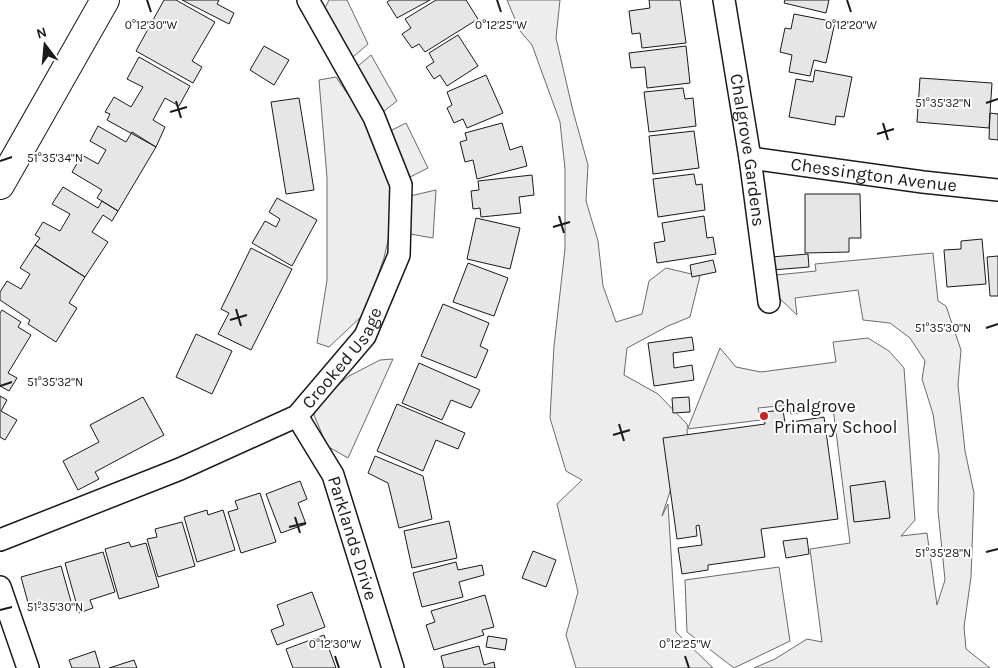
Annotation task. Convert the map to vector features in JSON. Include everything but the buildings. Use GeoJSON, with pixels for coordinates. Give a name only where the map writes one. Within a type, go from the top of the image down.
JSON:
{"type":"FeatureCollection","features":[{"type":"Feature","properties":{"kind":"main road"},"geometry":{"type":"LineString","coordinates":[[0,185],[105,0]]}},
{"type":"Feature","properties":{"kind":"street","name":"Crooked Usage"},"geometry":{"type":"LineString","coordinates":[[0,540],[180,469],[298,416],[365,336],[399,255],[401,185],[374,117],[308,0]]}},
{"type":"Feature","properties":{"kind":"street","name":"Chalgrove Gardens"},"geometry":{"type":"LineString","coordinates":[[724,0],[750,158],[769,302]]}},
{"type":"Feature","properties":{"kind":"street","name":"Chessington Avenue"},"geometry":{"type":"LineString","coordinates":[[750,158],[923,182],[998,190]]}},
{"type":"Feature","properties":{"kind":"street","name":"Parklands Drive"},"geometry":{"type":"LineString","coordinates":[[298,416],[333,475],[393,668]]}},
{"type":"Feature","properties":{"kind":"street"},"geometry":{"type":"LineString","coordinates":[[0,586],[28,668]]}},
{"type":"Feature","properties":{"kind":"shaded area"},"geometry":{"type":"Polygon","coordinates":[[[329,0],[347,0],[368,44],[353,57],[325,8],[329,0]]]}},
{"type":"Feature","properties":{"kind":"shaded area"},"geometry":{"type":"Polygon","coordinates":[[[507,0],[560,0],[556,38],[588,165],[586,201],[598,241],[603,286],[616,322],[642,314],[649,281],[666,268],[700,276],[690,317],[668,326],[627,348],[624,375],[658,394],[687,424],[688,428],[720,348],[736,367],[761,372],[836,362],[833,342],[868,338],[889,351],[904,368],[915,520],[901,536],[927,533],[937,605],[945,580],[938,510],[939,455],[933,414],[922,379],[925,361],[910,338],[890,323],[863,320],[858,290],[795,298],[797,315],[777,296],[776,275],[816,271],[815,264],[933,253],[938,301],[946,306],[961,350],[958,385],[965,451],[974,493],[971,577],[964,627],[966,649],[990,668],[754,668],[775,659],[807,639],[822,642],[810,549],[850,543],[833,408],[791,414],[789,405],[758,408],[761,420],[687,429],[688,444],[677,470],[662,516],[668,504],[676,632],[713,668],[576,668],[566,635],[578,592],[557,504],[582,480],[566,471],[550,418],[554,346],[565,249],[565,169],[560,122],[532,45],[520,31],[507,0]]]}},
{"type":"Feature","properties":{"kind":"shaded area"},"geometry":{"type":"Polygon","coordinates":[[[371,55],[397,101],[384,111],[358,66],[371,55]]]}},
{"type":"Feature","properties":{"kind":"shaded area"},"geometry":{"type":"Polygon","coordinates":[[[336,77],[364,118],[389,168],[394,215],[384,258],[364,314],[329,347],[317,343],[327,280],[327,178],[319,80],[336,77]]]}},
{"type":"Feature","properties":{"kind":"shaded area"},"geometry":{"type":"Polygon","coordinates":[[[406,123],[428,168],[410,177],[388,132],[406,123]]]}},
{"type":"Feature","properties":{"kind":"shaded area"},"geometry":{"type":"Polygon","coordinates":[[[436,190],[433,238],[410,234],[410,196],[436,190]]]}},
{"type":"Feature","properties":{"kind":"shaded area"},"geometry":{"type":"Polygon","coordinates":[[[393,359],[348,458],[327,446],[314,415],[320,400],[349,376],[380,360],[393,359]]]}},
{"type":"Feature","properties":{"kind":"shaded area"},"geometry":{"type":"Polygon","coordinates":[[[779,567],[790,641],[734,668],[687,632],[685,580],[779,567]]]}},
{"type":"Feature","properties":{"kind":"place","name":"Chalgrove Primary School"},"geometry":{"type":"Point","coordinates":[764,416]}}]}
